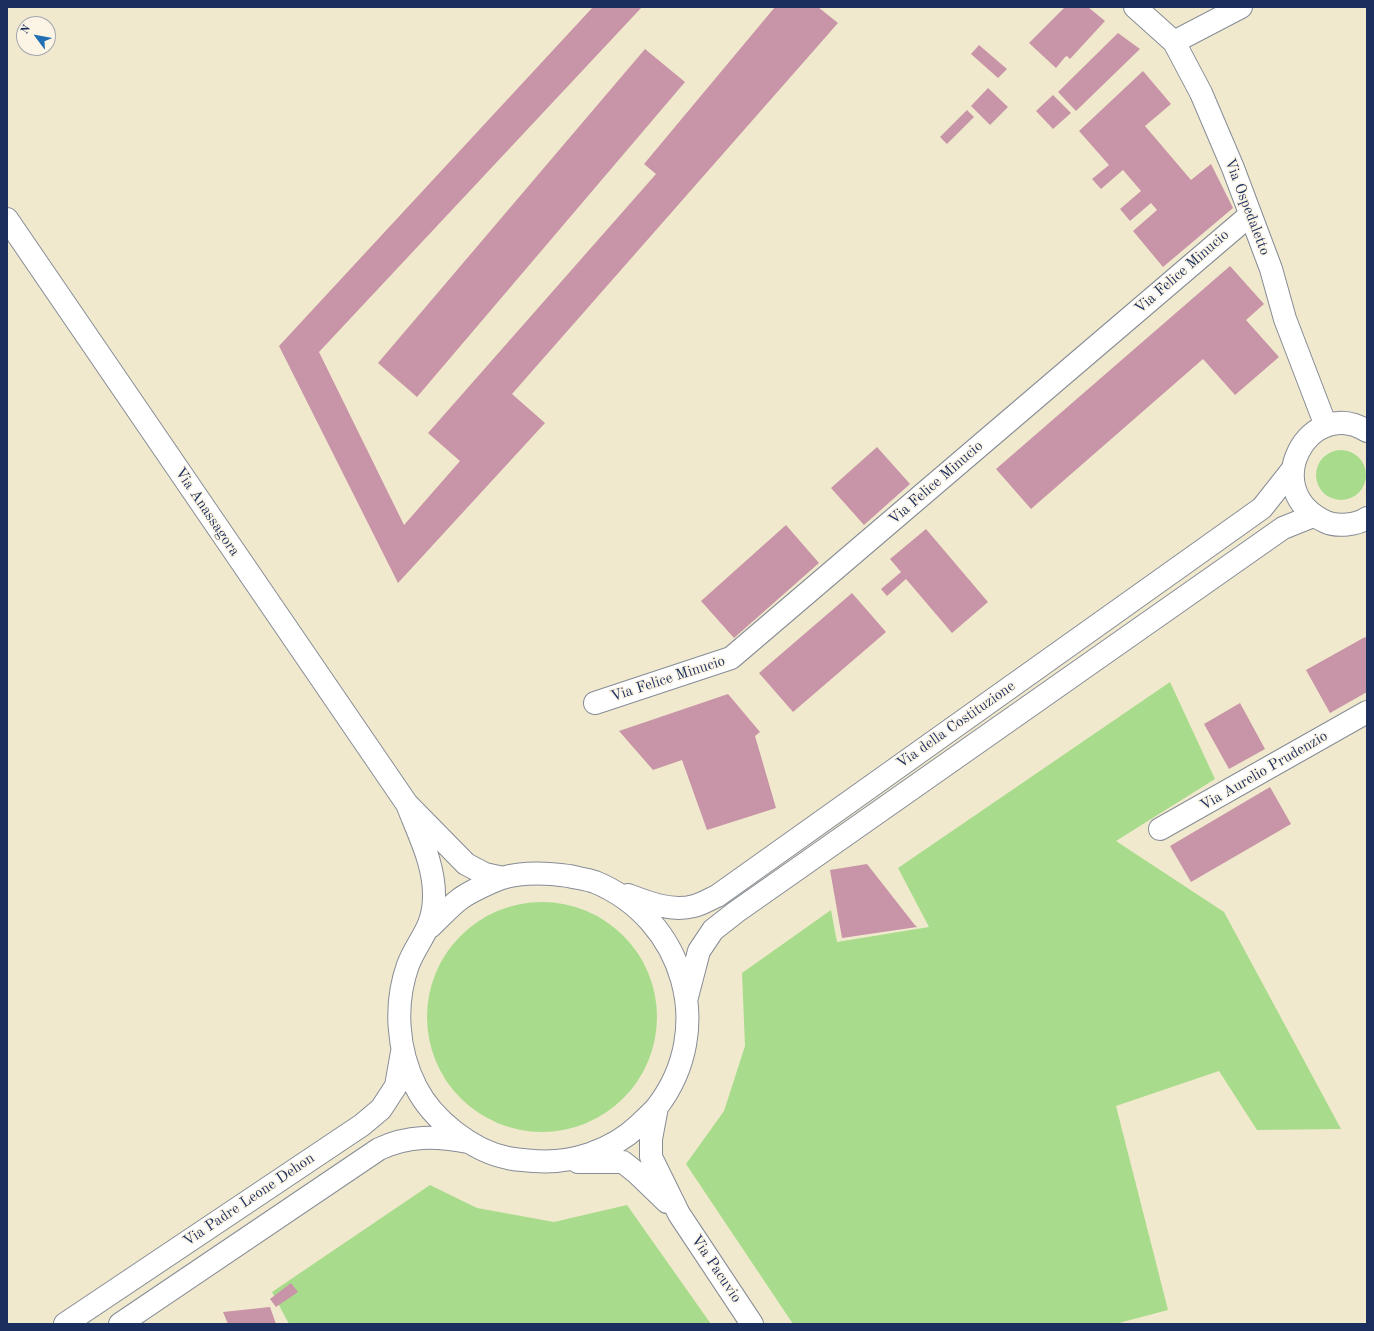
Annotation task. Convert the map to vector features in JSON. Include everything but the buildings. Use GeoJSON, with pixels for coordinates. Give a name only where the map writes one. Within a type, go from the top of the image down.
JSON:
{"type":"FeatureCollection","features":[{"type":"Feature","properties":{"kind":"street","name":"Via Ospedaletto"},"geometry":{"type":"LineString","coordinates":[[1135,7],[1174,42],[1201,93],[1233,168],[1271,269],[1285,320],[1326,426]]}},
{"type":"Feature","properties":{"kind":"street"},"geometry":{"type":"LineString","coordinates":[[1174,42],[1241,7]]}},
{"type":"Feature","properties":{"kind":"street","name":"Via Felice Minucio"},"geometry":{"type":"LineString","coordinates":[[595,703],[731,658],[1250,215]]}},
{"type":"Feature","properties":{"kind":"street","name":"Via Anassagora"},"geometry":{"type":"LineString","coordinates":[[7,219],[407,804],[466,864],[485,874],[503,878]]}},
{"type":"Feature","properties":{"kind":"street","name":"Via della Costituzione"},"geometry":{"type":"LineString","coordinates":[[1365,427],[1343,424],[1326,426],[1306,438],[1296,454],[1292,470],[1293,487],[1298,498],[1313,516],[1329,524],[1366,524]]}},
{"type":"Feature","properties":{"kind":"street","name":"Via della Costituzione"},"geometry":{"type":"LineString","coordinates":[[1292,470],[1262,508],[717,896],[695,906],[681,908],[652,904],[593,881],[549,872],[503,878],[462,898],[430,927],[408,966],[399,1008],[402,1052],[416,1087],[438,1118],[468,1142],[506,1158],[549,1162],[591,1154],[629,1134],[657,1107],[677,1074],[687,1036],[687,997],[699,951],[713,930],[736,912],[1283,528],[1313,516]]}},
{"type":"Feature","properties":{"kind":"street","name":"Via Aurelio Prudenzio"},"geometry":{"type":"LineString","coordinates":[[1160,829],[1367,712]]}},
{"type":"Feature","properties":{"kind":"street","name":"Via Anassagora"},"geometry":{"type":"LineString","coordinates":[[407,804],[432,867],[434,899],[430,927]]}},
{"type":"Feature","properties":{"kind":"street","name":"Via della Costituzione"},"geometry":{"type":"LineString","coordinates":[[593,881],[634,904],[658,928],[676,959],[687,997]]}},
{"type":"Feature","properties":{"kind":"street","name":"Via Padre Leone Dehon"},"geometry":{"type":"LineString","coordinates":[[65,1324],[362,1125],[381,1109],[396,1086],[402,1052]]}},
{"type":"Feature","properties":{"kind":"street","name":"Via Pacuvio"},"geometry":{"type":"LineString","coordinates":[[657,1107],[651,1139],[651,1157],[679,1214],[752,1324]]}},
{"type":"Feature","properties":{"kind":"street","name":"Via Padre Leone Dehon"},"geometry":{"type":"LineString","coordinates":[[120,1324],[378,1149],[397,1141],[415,1139],[446,1138],[468,1142]]}},
{"type":"Feature","properties":{"kind":"street","name":"Via Pacuvio"},"geometry":{"type":"LineString","coordinates":[[549,1162],[622,1162],[644,1179],[679,1214]]}},
{"type":"Feature","properties":{"kind":"green space"},"geometry":{"type":"Polygon","coordinates":[[[1341,450],[1350,452],[1361,461],[1366,475],[1364,484],[1355,495],[1341,500],[1332,498],[1321,489],[1316,475],[1318,466],[1327,455],[1341,450]]]}},
{"type":"Feature","properties":{"kind":"green space"},"geometry":{"type":"Polygon","coordinates":[[[1170,682],[1215,779],[1116,841],[1224,912],[1341,1129],[1257,1130],[1219,1071],[1116,1106],[1168,1310],[1115,1324],[793,1324],[686,1164],[724,1111],[745,1046],[742,973],[831,910],[837,942],[929,927],[898,868],[1170,682]]]}},
{"type":"Feature","properties":{"kind":"green space"},"geometry":{"type":"Polygon","coordinates":[[[531,902],[553,902],[575,907],[606,921],[631,944],[638,953],[652,984],[657,1006],[655,1039],[648,1061],[638,1081],[615,1106],[606,1113],[575,1127],[553,1132],[531,1132],[509,1127],[478,1113],[453,1090],[446,1081],[432,1050],[427,1028],[427,1006],[432,984],[446,953],[469,928],[478,921],[509,907],[531,902]]]}},
{"type":"Feature","properties":{"kind":"green space"},"geometry":{"type":"Polygon","coordinates":[[[430,1185],[477,1208],[554,1222],[627,1205],[711,1324],[289,1324],[272,1292],[430,1185]]]}}]}
